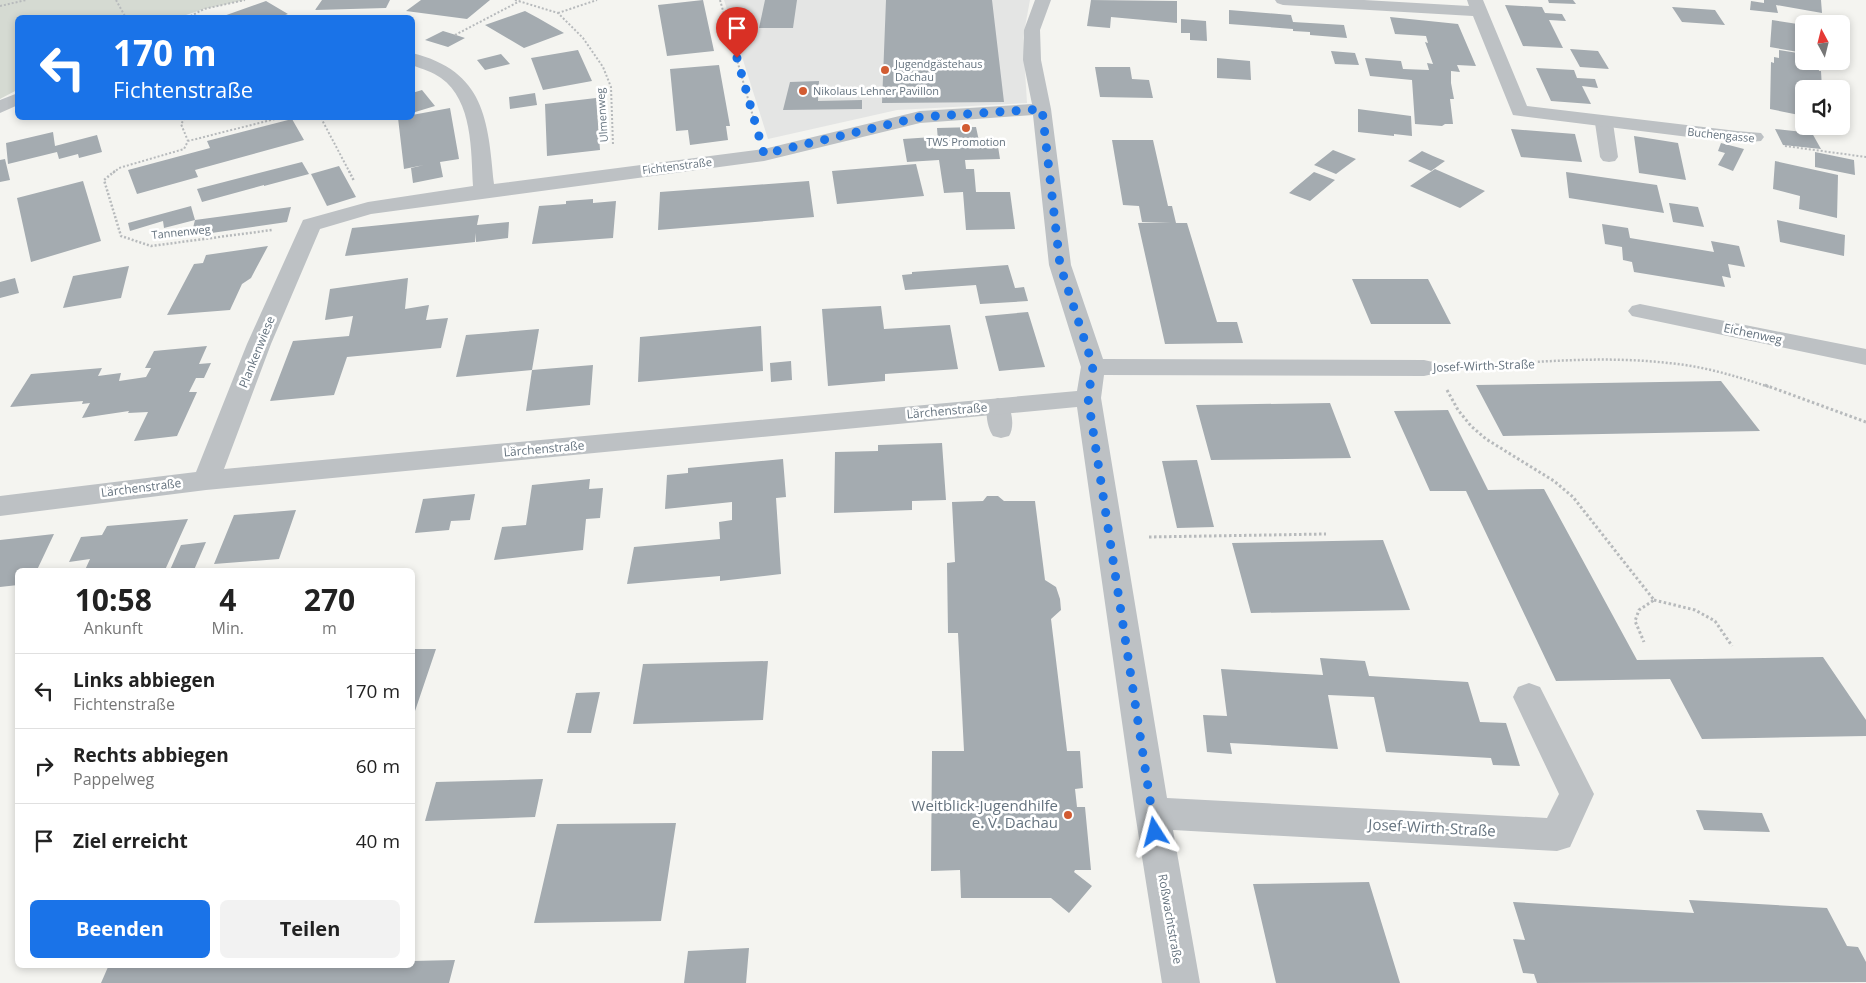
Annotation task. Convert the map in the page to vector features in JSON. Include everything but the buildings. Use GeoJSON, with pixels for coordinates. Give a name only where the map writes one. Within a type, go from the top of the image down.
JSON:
{"type":"FeatureCollection","features":[{"type":"Feature","properties":{"kind":"street","name":"Roßwachtstraße"},"geometry":{"type":"LineString","coordinates":[[1043,0],[1032,30],[1032,60],[1042,109],[1060,265],[1093,366],[1088,398],[1152,813],[1181,983]]}},
{"type":"Feature","properties":{"kind":"street"},"geometry":{"type":"LineString","coordinates":[[1283,0],[1478,6]]}},
{"type":"Feature","properties":{"kind":"street","name":"Buchengasse"},"geometry":{"type":"LineString","coordinates":[[1478,6],[1520,111],[1737,138],[1754,137]]}},
{"type":"Feature","properties":{"kind":"street"},"geometry":{"type":"LineString","coordinates":[[415,59],[451,76],[469,100],[476,118],[484,191]]}},
{"type":"Feature","properties":{"kind":"street"},"geometry":{"type":"LineString","coordinates":[[0,107],[15,100]]}},
{"type":"Feature","properties":{"kind":"street","name":"Fichtenstraße"},"geometry":{"type":"LineString","coordinates":[[311,225],[368,208],[764,154],[920,117],[1042,109]]}},
{"type":"Feature","properties":{"kind":"street","name":"Plankenwiese"},"geometry":{"type":"LineString","coordinates":[[206,480],[259,344],[311,225]]}},
{"type":"Feature","properties":{"kind":"street","name":"Eichenweg"},"geometry":{"type":"LineString","coordinates":[[1640,311],[1866,357]]}},
{"type":"Feature","properties":{"kind":"street","name":"Josef-Wirth-Straße"},"geometry":{"type":"LineString","coordinates":[[1093,366],[1431,368]]}},
{"type":"Feature","properties":{"kind":"street","name":"Lärchenstraße"},"geometry":{"type":"LineString","coordinates":[[0,506],[206,480],[999,418],[1088,398]]}},
{"type":"Feature","properties":{"kind":"street","name":"Josef-Wirth-Straße"},"geometry":{"type":"LineString","coordinates":[[1152,813],[1557,835],[1578,794],[1529,697]]}},
{"type":"Feature","properties":{"kind":"lane"},"geometry":{"type":"LineString","coordinates":[[1604,122],[1609,156]]}},
{"type":"Feature","properties":{"kind":"path"},"geometry":{"type":"LineString","coordinates":[[0,6],[26,0]]}},
{"type":"Feature","properties":{"kind":"path"},"geometry":{"type":"LineString","coordinates":[[116,0],[124,15]]}},
{"type":"Feature","properties":{"kind":"path"},"geometry":{"type":"LineString","coordinates":[[193,15],[204,9],[245,0]]}},
{"type":"Feature","properties":{"kind":"path","name":"Ulmenweg"},"geometry":{"type":"LineString","coordinates":[[515,0],[558,13],[583,38],[603,67],[610,87],[614,173]]}},
{"type":"Feature","properties":{"kind":"path"},"geometry":{"type":"LineString","coordinates":[[558,13],[597,0]]}},
{"type":"Feature","properties":{"kind":"path"},"geometry":{"type":"LineString","coordinates":[[720,0],[764,154]]}},
{"type":"Feature","properties":{"kind":"path"},"geometry":{"type":"LineString","coordinates":[[455,35],[520,1]]}},
{"type":"Feature","properties":{"kind":"path"},"geometry":{"type":"LineString","coordinates":[[184,120],[181,124],[188,141]]}},
{"type":"Feature","properties":{"kind":"path","name":"Tannenweg"},"geometry":{"type":"LineString","coordinates":[[272,120],[188,141],[184,149],[119,168],[104,180],[121,236],[151,246],[311,225]]}},
{"type":"Feature","properties":{"kind":"path"},"geometry":{"type":"LineString","coordinates":[[322,120],[368,208]]}},
{"type":"Feature","properties":{"kind":"path","name":"Buchengasse"},"geometry":{"type":"LineString","coordinates":[[1754,137],[1767,143],[1866,157]]}},
{"type":"Feature","properties":{"kind":"path","name":"Josef-Wirth-Straße"},"geometry":{"type":"LineString","coordinates":[[1431,368],[1611,360],[1670,363],[1723,373],[1866,422]]}},
{"type":"Feature","properties":{"kind":"path"},"geometry":{"type":"LineString","coordinates":[[1431,368],[1452,403],[1470,425],[1499,449],[1540,472],[1570,494],[1654,600],[1695,610],[1715,621],[1732,646]]}},
{"type":"Feature","properties":{"kind":"path"},"geometry":{"type":"LineString","coordinates":[[1110,537],[1326,534]]}},
{"type":"Feature","properties":{"kind":"path"},"geometry":{"type":"LineString","coordinates":[[1644,642],[1635,621],[1639,610],[1654,600]]}},
{"type":"Feature","properties":{"kind":"shaded area"},"geometry":{"type":"Polygon","coordinates":[[[0,0],[245,0],[186,15],[15,15],[15,91],[0,99],[0,0]]]}},
{"type":"Feature","properties":{"kind":"shaded area","name":"Jugendgästehaus Dachau"},"geometry":{"type":"Polygon","coordinates":[[[724,0],[1030,0],[1023,38],[1027,103],[897,110],[768,139],[724,0]]]}},
{"type":"Feature","properties":{"kind":"place","name":"Jugendgästehaus Dachau"},"geometry":{"type":"Point","coordinates":[885,70]}},
{"type":"Feature","properties":{"kind":"place","name":"Nikolaus Lehner Pavillon"},"geometry":{"type":"Point","coordinates":[803,91]}},
{"type":"Feature","properties":{"kind":"place","name":"TWS Promotion"},"geometry":{"type":"Point","coordinates":[966,128]}},
{"type":"Feature","properties":{"kind":"place","name":"Weitblick-Jugendhilfe e. V. Dachau"},"geometry":{"type":"Point","coordinates":[1068,815]}},
{"type":"Feature","properties":{"kind":"route"},"geometry":{"type":"LineString","coordinates":[[737,58],[764,154],[920,117],[1042,109],[1060,265],[1093,366],[1088,398],[1155,832]]}}]}
